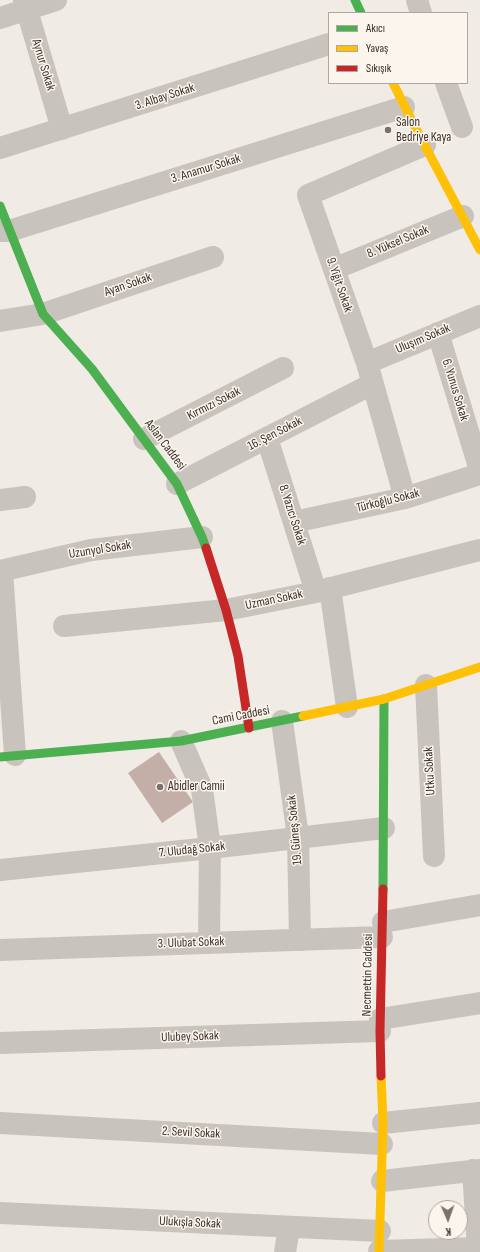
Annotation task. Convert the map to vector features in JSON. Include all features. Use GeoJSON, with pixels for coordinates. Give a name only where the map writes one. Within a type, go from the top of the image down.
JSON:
{"type":"FeatureCollection","features":[{"type":"Feature","properties":{"kind":"main road"},"geometry":{"type":"LineString","coordinates":[[355,0],[361,12]]}},
{"type":"Feature","properties":{"kind":"main road"},"geometry":{"type":"LineString","coordinates":[[393,84],[404,107],[480,250]]}},
{"type":"Feature","properties":{"kind":"main road","name":"Aslan Caddesi"},"geometry":{"type":"LineString","coordinates":[[0,206],[4,231],[43,314],[92,369],[177,484],[202,537],[226,610],[238,656],[250,728]]}},
{"type":"Feature","properties":{"kind":"main road","name":"Cami Caddesi"},"geometry":{"type":"LineString","coordinates":[[7,756],[181,741],[250,728],[384,699],[480,667]]}},
{"type":"Feature","properties":{"kind":"main road","name":"Necmettin Caddesi"},"geometry":{"type":"LineString","coordinates":[[380,1245],[382,1133],[380,1025],[384,828],[384,699]]}},
{"type":"Feature","properties":{"kind":"street"},"geometry":{"type":"LineString","coordinates":[[0,18],[25,4],[56,0]]}},
{"type":"Feature","properties":{"kind":"street"},"geometry":{"type":"LineString","coordinates":[[417,0],[421,12]]}},
{"type":"Feature","properties":{"kind":"street","name":"Aynur Sokak"},"geometry":{"type":"LineString","coordinates":[[25,4],[62,129]]}},
{"type":"Feature","properties":{"kind":"street","name":"3. Albay Sokak"},"geometry":{"type":"LineString","coordinates":[[0,148],[328,44]]}},
{"type":"Feature","properties":{"kind":"street"},"geometry":{"type":"LineString","coordinates":[[446,84],[462,127]]}},
{"type":"Feature","properties":{"kind":"street","name":"3. Anamur Sokak"},"geometry":{"type":"LineString","coordinates":[[4,231],[404,107]]}},
{"type":"Feature","properties":{"kind":"street","name":"9. Yiğit Sokak"},"geometry":{"type":"LineString","coordinates":[[405,498],[366,363],[308,195],[424,145]]}},
{"type":"Feature","properties":{"kind":"street","name":"8. Yüksel Sokak"},"geometry":{"type":"LineString","coordinates":[[334,270],[463,216]]}},
{"type":"Feature","properties":{"kind":"street","name":"Ayan Sokak"},"geometry":{"type":"LineString","coordinates":[[0,321],[43,314],[213,257]]}},
{"type":"Feature","properties":{"kind":"street","name":"Uluşım Sokak"},"geometry":{"type":"LineString","coordinates":[[366,363],[480,316]]}},
{"type":"Feature","properties":{"kind":"street","name":"6. Yunus Sokak"},"geometry":{"type":"LineString","coordinates":[[438,333],[480,470]]}},
{"type":"Feature","properties":{"kind":"street","name":"Kırmızı Sokak"},"geometry":{"type":"LineString","coordinates":[[144,439],[283,368]]}},
{"type":"Feature","properties":{"kind":"street","name":"16. Şen Sokak"},"geometry":{"type":"LineString","coordinates":[[177,484],[372,384]]}},
{"type":"Feature","properties":{"kind":"street","name":"8. Yazıcı Sokak"},"geometry":{"type":"LineString","coordinates":[[267,438],[294,522],[323,590],[347,706]]}},
{"type":"Feature","properties":{"kind":"street","name":"Türkoğlu Sokak"},"geometry":{"type":"LineString","coordinates":[[294,522],[405,498],[480,474]]}},
{"type":"Feature","properties":{"kind":"street"},"geometry":{"type":"LineString","coordinates":[[0,500],[26,497]]}},
{"type":"Feature","properties":{"kind":"street","name":"Uzunyol Sokak"},"geometry":{"type":"LineString","coordinates":[[1,571],[91,550],[202,537]]}},
{"type":"Feature","properties":{"kind":"street","name":"Uzman Sokak"},"geometry":{"type":"LineString","coordinates":[[64,626],[226,610],[323,590],[480,550]]}},
{"type":"Feature","properties":{"kind":"street"},"geometry":{"type":"LineString","coordinates":[[1,571],[7,756]]}},
{"type":"Feature","properties":{"kind":"street","name":"Utku Sokak"},"geometry":{"type":"LineString","coordinates":[[426,685],[434,856]]}},
{"type":"Feature","properties":{"kind":"street","name":"19. Güneş Sokak"},"geometry":{"type":"LineString","coordinates":[[282,721],[298,838],[300,940]]}},
{"type":"Feature","properties":{"kind":"street"},"geometry":{"type":"LineString","coordinates":[[181,741],[202,789],[210,848],[209,943]]}},
{"type":"Feature","properties":{"kind":"street","name":"7. Uludağ Sokak"},"geometry":{"type":"LineString","coordinates":[[0,870],[384,828]]}},
{"type":"Feature","properties":{"kind":"street","name":"3. Ulubat Sokak"},"geometry":{"type":"LineString","coordinates":[[0,950],[300,940],[382,929],[480,905]]}},
{"type":"Feature","properties":{"kind":"street","name":"Ulubey Sokak"},"geometry":{"type":"LineString","coordinates":[[0,1044],[380,1025],[480,1003]]}},
{"type":"Feature","properties":{"kind":"street","name":"2. Sevil Sokak"},"geometry":{"type":"LineString","coordinates":[[0,1123],[382,1133],[480,1113]]}},
{"type":"Feature","properties":{"kind":"street"},"geometry":{"type":"LineString","coordinates":[[382,1181],[477,1170],[479,1248]]}},
{"type":"Feature","properties":{"kind":"street","name":"Ulukışla Sokak"},"geometry":{"type":"LineString","coordinates":[[0,1213],[289,1228],[380,1245],[479,1248]]}},
{"type":"Feature","properties":{"kind":"street"},"geometry":{"type":"LineString","coordinates":[[285,1252],[289,1228]]}},
{"type":"Feature","properties":{"kind":"building","name":"Abidler Camii"},"geometry":{"type":"Polygon","coordinates":[[[159,752],[193,802],[162,823],[128,773],[159,752]]]}},
{"type":"Feature","properties":{"kind":"traffic: fast"},"geometry":{"type":"LineString","coordinates":[[355,0],[361,12]]}},
{"type":"Feature","properties":{"kind":"traffic: fast"},"geometry":{"type":"LineString","coordinates":[[0,206],[43,314],[92,369],[177,484],[206,548]]}},
{"type":"Feature","properties":{"kind":"traffic: fast"},"geometry":{"type":"LineString","coordinates":[[383,889],[384,699]]}},
{"type":"Feature","properties":{"kind":"traffic: fast"},"geometry":{"type":"LineString","coordinates":[[0,757],[181,741],[303,716]]}},
{"type":"Feature","properties":{"kind":"traffic: slow"},"geometry":{"type":"LineString","coordinates":[[394,84],[480,250]]}},
{"type":"Feature","properties":{"kind":"traffic: slow"},"geometry":{"type":"LineString","coordinates":[[303,716],[384,699],[480,667]]}},
{"type":"Feature","properties":{"kind":"traffic: slow"},"geometry":{"type":"LineString","coordinates":[[379,1252],[383,1123],[381,1076]]}},
{"type":"Feature","properties":{"kind":"traffic: jam"},"geometry":{"type":"LineString","coordinates":[[206,548],[226,610],[238,656],[249,728]]}},
{"type":"Feature","properties":{"kind":"traffic: jam"},"geometry":{"type":"LineString","coordinates":[[381,1076],[380,1031],[383,889]]}},
{"type":"Feature","properties":{"kind":"place","name":"Salon Bedriye Kaya"},"geometry":{"type":"Point","coordinates":[388,130]}},
{"type":"Feature","properties":{"kind":"place","name":"Abidler Camii"},"geometry":{"type":"Point","coordinates":[160,787]}}]}
